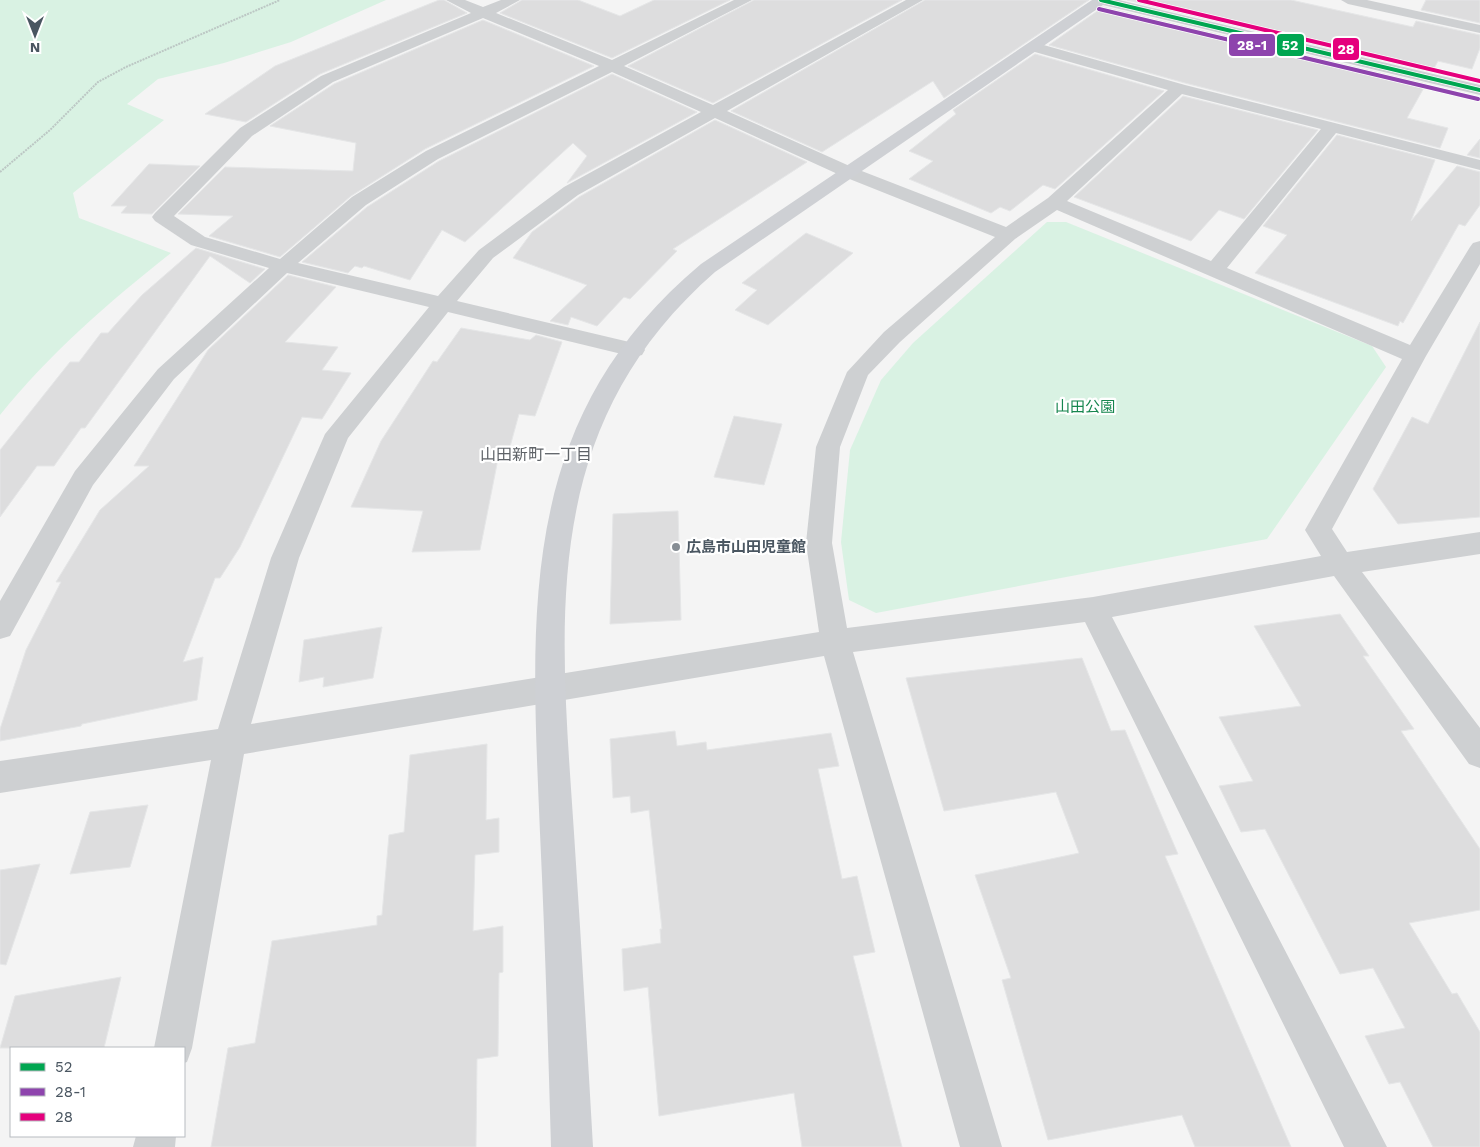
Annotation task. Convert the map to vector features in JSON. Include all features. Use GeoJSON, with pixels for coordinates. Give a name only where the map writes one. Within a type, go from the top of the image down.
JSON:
{"type":"FeatureCollection","features":[{"type":"Feature","properties":{"kind":"street"},"geometry":{"type":"LineString","coordinates":[[452,0],[610,65],[848,172],[1008,236]]}},
{"type":"Feature","properties":{"kind":"street"},"geometry":{"type":"LineString","coordinates":[[513,0],[327,78],[246,132],[162,217],[198,241],[284,266],[634,350]]}},
{"type":"Feature","properties":{"kind":"street"},"geometry":{"type":"LineString","coordinates":[[0,627],[84,478],[166,374],[284,266],[359,201],[432,155],[610,65],[745,0]]}},
{"type":"Feature","properties":{"kind":"street"},"geometry":{"type":"LineString","coordinates":[[172,1047],[230,742],[285,558],[337,434],[486,254],[571,191],[916,0]]}},
{"type":"Feature","properties":{"kind":"street"},"geometry":{"type":"LineString","coordinates":[[572,1147],[550,688],[553,568],[563,505],[578,452],[602,401],[634,350],[671,302],[708,268],[1101,0],[1480,90]]}},
{"type":"Feature","properties":{"kind":"street"},"geometry":{"type":"LineString","coordinates":[[1348,0],[1480,29]]}},
{"type":"Feature","properties":{"kind":"street"},"geometry":{"type":"LineString","coordinates":[[1033,47],[1179,88],[1480,165]]}},
{"type":"Feature","properties":{"kind":"street"},"geometry":{"type":"LineString","coordinates":[[981,1147],[835,642],[819,543],[828,447],[858,372],[892,337],[1008,236],[1055,202],[1179,88]]}},
{"type":"Feature","properties":{"kind":"street"},"geometry":{"type":"LineString","coordinates":[[1214,270],[1331,128]]}},
{"type":"Feature","properties":{"kind":"street"},"geometry":{"type":"LineString","coordinates":[[1055,202],[1415,356]]}},
{"type":"Feature","properties":{"kind":"street"},"geometry":{"type":"LineString","coordinates":[[1480,247],[1415,356],[1318,530],[1340,564],[1480,753]]}},
{"type":"Feature","properties":{"kind":"street"},"geometry":{"type":"LineString","coordinates":[[0,777],[230,742],[835,642],[1093,609],[1340,564],[1480,543]]}},
{"type":"Feature","properties":{"kind":"street"},"geometry":{"type":"LineString","coordinates":[[1093,609],[1366,1147]]}},
{"type":"Feature","properties":{"kind":"path"},"geometry":{"type":"LineString","coordinates":[[0,172],[50,130],[98,82],[126,67],[280,0]]}},
{"type":"Feature","properties":{"kind":"green space"},"geometry":{"type":"Polygon","coordinates":[[[0,0],[386,0],[291,42],[224,63],[158,79],[127,104],[164,120],[73,193],[79,218],[171,253],[81,329],[19,392],[0,415],[0,0]]]}},
{"type":"Feature","properties":{"kind":"green space","name":"山田公園"},"geometry":{"type":"Polygon","coordinates":[[[1047,222],[1066,222],[1372,346],[1386,367],[1267,539],[876,613],[849,600],[841,542],[850,450],[881,380],[913,343],[1047,222]]]}},
{"type":"Feature","properties":{"kind":"building"},"geometry":{"type":"Polygon","coordinates":[[[439,0],[444,0],[467,13],[320,74],[246,122],[205,114],[275,66],[439,0]]]}},
{"type":"Feature","properties":{"kind":"building"},"geometry":{"type":"Polygon","coordinates":[[[522,0],[578,0],[620,16],[654,0],[730,0],[612,58],[500,13],[522,0]]]}},
{"type":"Feature","properties":{"kind":"building"},"geometry":{"type":"Polygon","coordinates":[[[754,0],[902,0],[713,103],[628,66],[754,0]]]}},
{"type":"Feature","properties":{"kind":"building"},"geometry":{"type":"Polygon","coordinates":[[[925,0],[1089,0],[944,98],[933,81],[822,152],[731,111],[925,0]]]}},
{"type":"Feature","properties":{"kind":"building"},"geometry":{"type":"Polygon","coordinates":[[[1127,0],[1291,0],[1413,27],[1416,21],[1480,35],[1480,48],[1472,69],[1438,61],[1432,72],[1127,0]]]}},
{"type":"Feature","properties":{"kind":"building"},"geometry":{"type":"Polygon","coordinates":[[[1426,0],[1480,0],[1480,23],[1421,10],[1426,0]]]}},
{"type":"Feature","properties":{"kind":"building"},"geometry":{"type":"Polygon","coordinates":[[[1103,7],[1426,84],[1407,118],[1448,128],[1440,148],[1185,83],[1049,45],[1103,7]]]}},
{"type":"Feature","properties":{"kind":"building"},"geometry":{"type":"Polygon","coordinates":[[[483,20],[594,66],[425,149],[351,196],[280,257],[209,236],[233,216],[178,214],[225,167],[353,171],[356,143],[270,126],[334,84],[483,20]]]}},
{"type":"Feature","properties":{"kind":"building"},"geometry":{"type":"Polygon","coordinates":[[[1035,54],[1164,91],[1055,189],[1043,185],[1010,211],[1000,207],[991,213],[909,179],[933,161],[909,151],[956,114],[953,110],[1035,54]]]}},
{"type":"Feature","properties":{"kind":"building"},"geometry":{"type":"Polygon","coordinates":[[[612,74],[697,112],[567,183],[587,156],[573,143],[465,242],[442,230],[410,280],[364,266],[362,268],[355,266],[348,273],[302,262],[367,207],[439,161],[612,74]]]}},
{"type":"Feature","properties":{"kind":"building"},"geometry":{"type":"Polygon","coordinates":[[[1183,96],[1318,130],[1244,219],[1219,210],[1191,241],[1074,197],[1183,96]]]}},
{"type":"Feature","properties":{"kind":"building"},"geometry":{"type":"Polygon","coordinates":[[[715,120],[807,162],[673,249],[677,251],[630,299],[624,297],[597,326],[571,317],[568,325],[550,321],[587,285],[513,258],[532,232],[579,197],[715,120]]]}},
{"type":"Feature","properties":{"kind":"building"},"geometry":{"type":"Polygon","coordinates":[[[1337,135],[1435,160],[1411,221],[1457,166],[1480,172],[1480,205],[1465,226],[1459,224],[1403,323],[1400,321],[1398,326],[1255,273],[1287,235],[1263,226],[1337,135]]]}},
{"type":"Feature","properties":{"kind":"building"},"geometry":{"type":"Polygon","coordinates":[[[1480,139],[1480,158],[1467,155],[1480,139]]]}},
{"type":"Feature","properties":{"kind":"building"},"geometry":{"type":"Polygon","coordinates":[[[149,164],[200,166],[152,214],[121,213],[127,206],[111,206],[149,164]]]}},
{"type":"Feature","properties":{"kind":"building"},"geometry":{"type":"Polygon","coordinates":[[[806,233],[853,253],[768,325],[735,310],[757,290],[742,283],[806,233]]]}},
{"type":"Feature","properties":{"kind":"building"},"geometry":{"type":"Polygon","coordinates":[[[196,248],[265,269],[250,283],[210,256],[85,428],[81,428],[54,466],[37,466],[0,517],[0,450],[70,362],[79,362],[101,333],[108,333],[142,295],[196,248]]]}},
{"type":"Feature","properties":{"kind":"building"},"geometry":{"type":"Polygon","coordinates":[[[288,275],[336,287],[285,342],[338,347],[322,370],[351,373],[322,419],[302,417],[240,547],[220,578],[215,578],[183,662],[203,657],[197,700],[82,724],[81,726],[0,741],[0,729],[26,650],[61,582],[56,582],[100,510],[149,466],[134,466],[208,350],[288,275]]]}},
{"type":"Feature","properties":{"kind":"building"},"geometry":{"type":"Polygon","coordinates":[[[1480,322],[1480,517],[1398,524],[1373,489],[1412,417],[1428,424],[1480,322]]]}},
{"type":"Feature","properties":{"kind":"building"},"geometry":{"type":"Polygon","coordinates":[[[461,328],[530,340],[536,335],[562,342],[535,416],[519,414],[508,454],[499,454],[480,550],[412,552],[423,511],[351,507],[381,441],[433,361],[437,362],[461,328]]]}},
{"type":"Feature","properties":{"kind":"building"},"geometry":{"type":"Polygon","coordinates":[[[734,416],[782,424],[764,485],[714,477],[734,416]]]}},
{"type":"Feature","properties":{"kind":"building"},"geometry":{"type":"Polygon","coordinates":[[[678,511],[681,620],[610,624],[613,514],[678,511]]]}},
{"type":"Feature","properties":{"kind":"building"},"geometry":{"type":"Polygon","coordinates":[[[1340,614],[1369,656],[1363,656],[1414,729],[1401,731],[1480,849],[1480,910],[1409,923],[1452,994],[1457,993],[1480,1032],[1480,1147],[1433,1147],[1400,1082],[1389,1084],[1365,1036],[1405,1028],[1373,968],[1340,974],[1265,829],[1241,832],[1219,786],[1253,781],[1219,717],[1301,706],[1254,626],[1340,614]]]}},
{"type":"Feature","properties":{"kind":"building"},"geometry":{"type":"Polygon","coordinates":[[[382,627],[373,678],[323,687],[324,677],[299,682],[304,640],[382,627]]]}},
{"type":"Feature","properties":{"kind":"building"},"geometry":{"type":"Polygon","coordinates":[[[1082,658],[1111,731],[1125,730],[1178,854],[1165,856],[1291,1147],[1195,1147],[1182,1115],[1048,1140],[1002,980],[1011,978],[975,875],[1079,853],[1056,792],[944,811],[906,678],[1082,658]]]}},
{"type":"Feature","properties":{"kind":"building"},"geometry":{"type":"Polygon","coordinates":[[[675,731],[677,746],[706,742],[707,750],[831,733],[839,766],[818,769],[842,879],[857,876],[875,952],[853,956],[902,1147],[802,1147],[794,1093],[659,1116],[648,987],[624,991],[622,949],[661,943],[660,929],[662,929],[649,810],[631,813],[630,796],[613,798],[610,739],[675,731]]]}},
{"type":"Feature","properties":{"kind":"building"},"geometry":{"type":"Polygon","coordinates":[[[487,744],[486,820],[499,818],[499,852],[475,855],[473,931],[503,926],[503,972],[499,973],[498,1056],[477,1059],[476,1147],[211,1147],[228,1048],[255,1043],[272,941],[377,925],[377,916],[382,915],[389,835],[404,832],[410,755],[487,744]]]}},
{"type":"Feature","properties":{"kind":"building"},"geometry":{"type":"Polygon","coordinates":[[[148,805],[130,867],[70,874],[90,812],[148,805]]]}},
{"type":"Feature","properties":{"kind":"building"},"geometry":{"type":"Polygon","coordinates":[[[40,864],[6,965],[0,964],[0,870],[40,864]]]}},
{"type":"Feature","properties":{"kind":"building"},"geometry":{"type":"Polygon","coordinates":[[[121,977],[104,1047],[0,1048],[15,996],[121,977]]]}},
{"type":"Feature","properties":{"kind":"transit line","name":"52"},"geometry":{"type":"LineString","coordinates":[[1101,0],[1480,90]]}},
{"type":"Feature","properties":{"kind":"transit line","name":"28"},"geometry":{"type":"LineString","coordinates":[[1139,0],[1480,81]]}},
{"type":"Feature","properties":{"kind":"transit line","name":"28-1"},"geometry":{"type":"LineString","coordinates":[[1099,9],[1478,99]]}},
{"type":"Feature","properties":{"kind":"place","name":"広島市山田児童館"},"geometry":{"type":"Point","coordinates":[676,547]}},
{"type":"Feature","properties":{"kind":"district","name":"山田新町一丁目"},"geometry":{"type":"Point","coordinates":[536,454]}}]}
